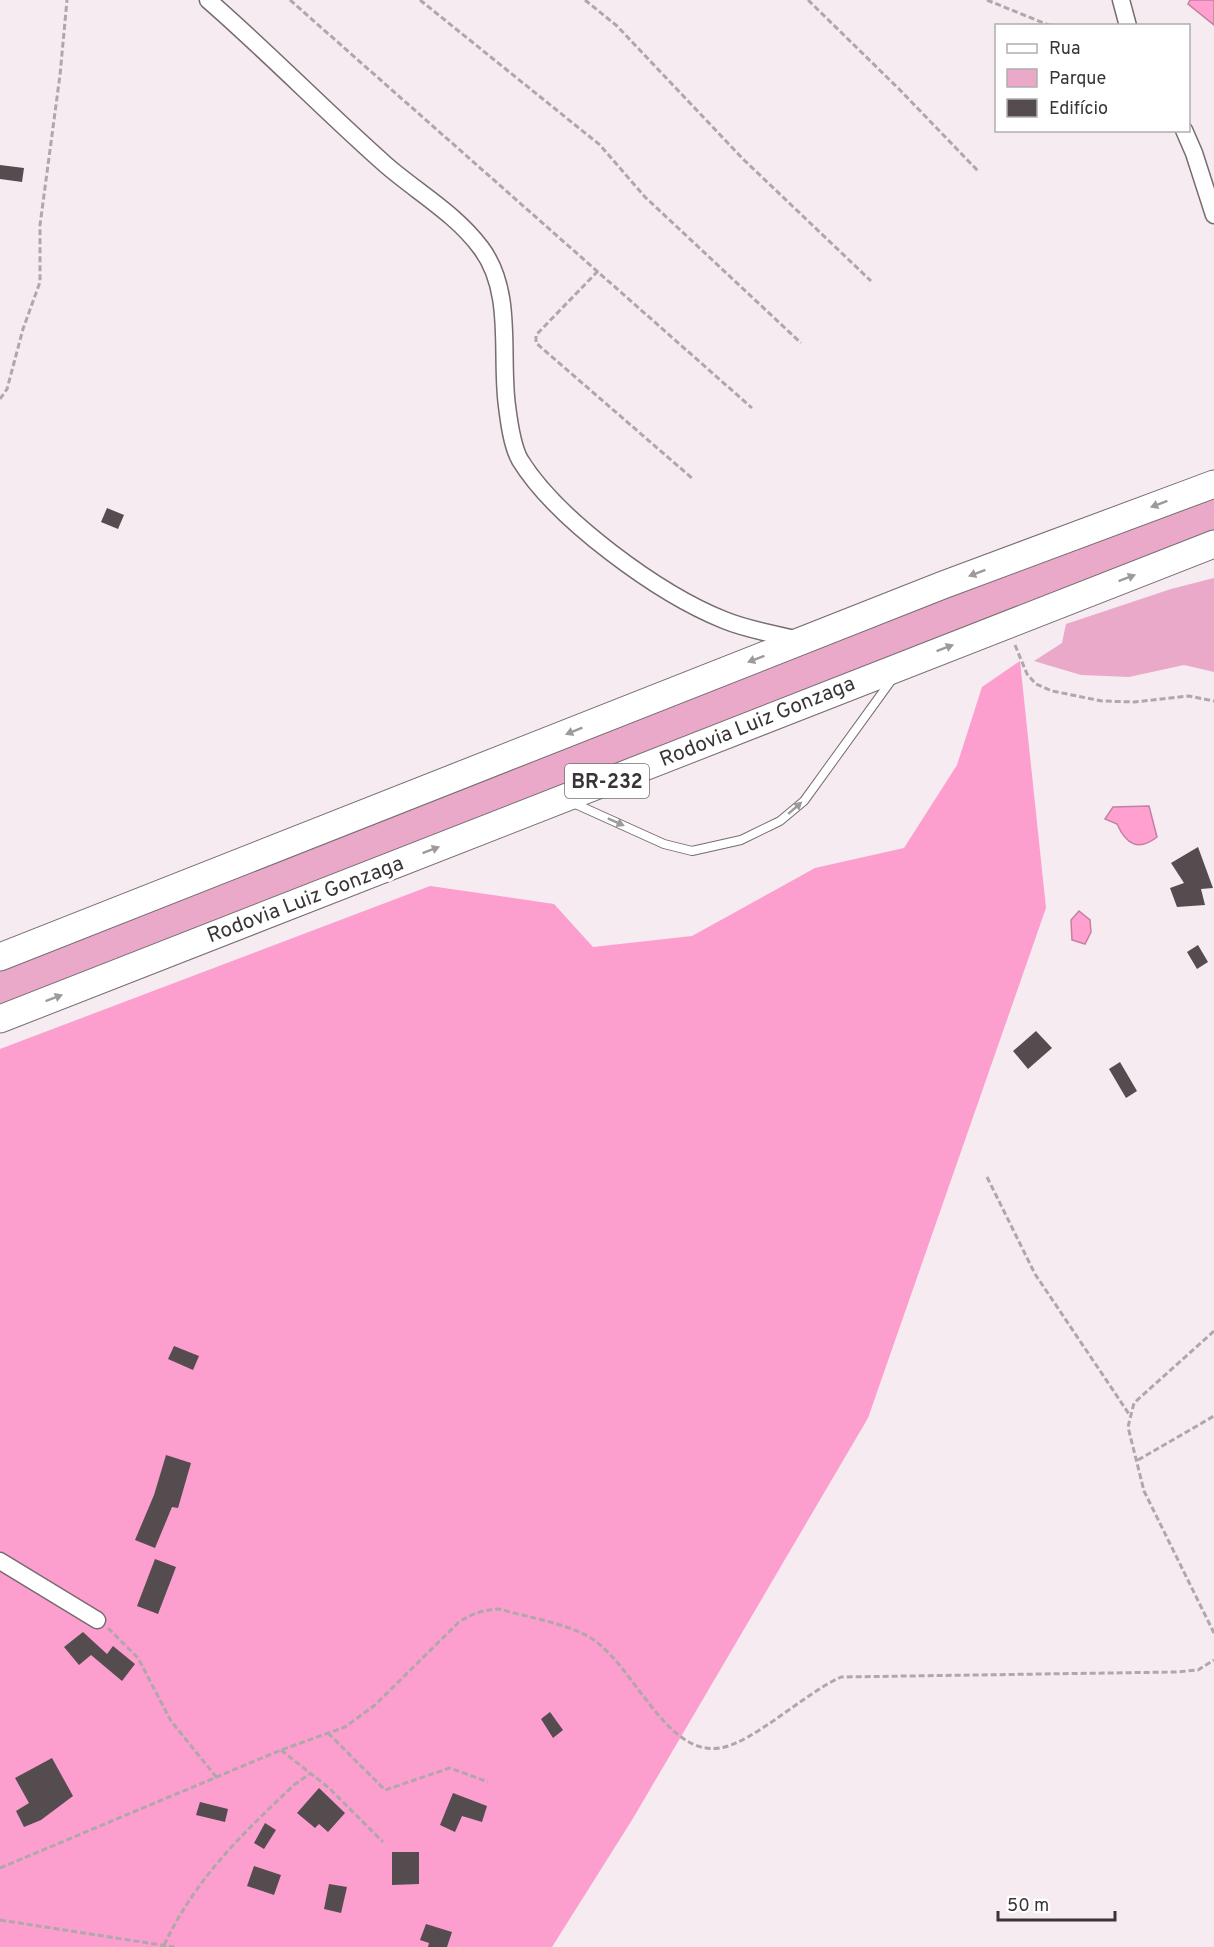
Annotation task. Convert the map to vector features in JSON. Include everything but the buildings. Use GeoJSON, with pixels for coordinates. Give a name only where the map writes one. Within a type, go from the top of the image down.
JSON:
{"type":"FeatureCollection","features":[{"type":"Feature","properties":{"kind":"highway","name":"BR-232"},"geometry":{"type":"LineString","coordinates":[[0,957],[803,640],[1214,484]]}},
{"type":"Feature","properties":{"kind":"highway","name":"Rodovia Luiz Gonzaga"},"geometry":{"type":"LineString","coordinates":[[0,1019],[1214,544]]}},
{"type":"Feature","properties":{"kind":"street"},"geometry":{"type":"LineString","coordinates":[[208,0],[265,50],[387,165],[448,214],[481,248],[501,286],[507,404],[519,458],[550,499],[602,544],[667,591],[724,620],[803,640]]}},
{"type":"Feature","properties":{"kind":"street"},"geometry":{"type":"LineString","coordinates":[[1121,0],[1127,24]]}},
{"type":"Feature","properties":{"kind":"street"},"geometry":{"type":"LineString","coordinates":[[1185,132],[1214,215]]}},
{"type":"Feature","properties":{"kind":"street"},"geometry":{"type":"LineString","coordinates":[[0,1561],[97,1620]]}},
{"type":"Feature","properties":{"kind":"lane"},"geometry":{"type":"LineString","coordinates":[[562,799],[664,844],[692,851],[741,840],[780,822],[804,801],[905,663]]}},
{"type":"Feature","properties":{"kind":"path"},"geometry":{"type":"LineString","coordinates":[[0,399],[8,389],[23,329],[40,282],[40,225],[60,75],[67,0]]}},
{"type":"Feature","properties":{"kind":"path"},"geometry":{"type":"LineString","coordinates":[[290,0],[752,408]]}},
{"type":"Feature","properties":{"kind":"path"},"geometry":{"type":"LineString","coordinates":[[420,0],[600,145],[645,196],[801,343]]}},
{"type":"Feature","properties":{"kind":"path"},"geometry":{"type":"LineString","coordinates":[[585,0],[617,26],[743,159],[870,281]]}},
{"type":"Feature","properties":{"kind":"path"},"geometry":{"type":"LineString","coordinates":[[808,0],[979,172]]}},
{"type":"Feature","properties":{"kind":"path"},"geometry":{"type":"LineString","coordinates":[[987,0],[1046,24]]}},
{"type":"Feature","properties":{"kind":"path"},"geometry":{"type":"LineString","coordinates":[[598,271],[536,334],[536,343],[693,479]]}},
{"type":"Feature","properties":{"kind":"path"},"geometry":{"type":"LineString","coordinates":[[1008,624],[1027,674],[1036,684],[1052,691],[1102,701],[1134,702],[1189,696],[1214,701]]}},
{"type":"Feature","properties":{"kind":"path"},"geometry":{"type":"LineString","coordinates":[[987,1177],[1035,1274],[1129,1414]]}},
{"type":"Feature","properties":{"kind":"path"},"geometry":{"type":"LineString","coordinates":[[1214,1331],[1143,1392],[1134,1402],[1129,1414],[1130,1439],[1138,1460],[1144,1491],[1214,1634]]}},
{"type":"Feature","properties":{"kind":"path"},"geometry":{"type":"LineString","coordinates":[[1138,1460],[1214,1416]]}},
{"type":"Feature","properties":{"kind":"path"},"geometry":{"type":"LineString","coordinates":[[0,1868],[280,1750],[345,1727],[360,1718],[459,1622],[473,1612],[484,1610],[499,1609],[586,1635],[607,1650],[627,1671],[660,1719],[677,1736],[707,1748],[720,1748],[747,1737],[807,1695],[841,1677],[1176,1672],[1198,1670],[1214,1660]]}},
{"type":"Feature","properties":{"kind":"path"},"geometry":{"type":"LineString","coordinates":[[97,1620],[123,1641],[138,1658],[171,1721],[217,1778]]}},
{"type":"Feature","properties":{"kind":"path"},"geometry":{"type":"LineString","coordinates":[[328,1733],[385,1790],[450,1768],[488,1782]]}},
{"type":"Feature","properties":{"kind":"path"},"geometry":{"type":"LineString","coordinates":[[280,1750],[311,1773],[383,1842]]}},
{"type":"Feature","properties":{"kind":"path"},"geometry":{"type":"LineString","coordinates":[[164,1945],[179,1913],[208,1871],[286,1792],[311,1773]]}},
{"type":"Feature","properties":{"kind":"path"},"geometry":{"type":"LineString","coordinates":[[0,1920],[174,1947]]}},
{"type":"Feature","properties":{"kind":"path"},"geometry":{"type":"LineString","coordinates":[[125,1939],[125,1947]]}},
{"type":"Feature","properties":{"kind":"green space"},"geometry":{"type":"Polygon","coordinates":[[[1214,495],[1214,543],[0,1012],[0,966],[657,698],[1214,495]]]}},
{"type":"Feature","properties":{"kind":"green space"},"geometry":{"type":"Polygon","coordinates":[[[1214,578],[1214,672],[1184,665],[1129,677],[1081,675],[1034,661],[1062,643],[1066,624],[1171,589],[1214,578]]]}},
{"type":"Feature","properties":{"kind":"shaded area"},"geometry":{"type":"Polygon","coordinates":[[[1190,0],[1214,0],[1214,25],[1188,4],[1190,0]]]}},
{"type":"Feature","properties":{"kind":"shaded area"},"geometry":{"type":"Polygon","coordinates":[[[1020,661],[1046,908],[868,1418],[632,1820],[552,1947],[0,1947],[0,1049],[430,886],[554,904],[593,947],[692,936],[815,868],[904,848],[957,765],[982,687],[1020,661]]]}},
{"type":"Feature","properties":{"kind":"shaded area"},"geometry":{"type":"Polygon","coordinates":[[[1149,806],[1157,837],[1144,844],[1133,844],[1124,837],[1117,824],[1105,819],[1113,807],[1149,806]]]}},
{"type":"Feature","properties":{"kind":"shaded area"},"geometry":{"type":"Polygon","coordinates":[[[1079,911],[1090,920],[1091,932],[1085,944],[1072,940],[1071,920],[1079,911]]]}}]}
